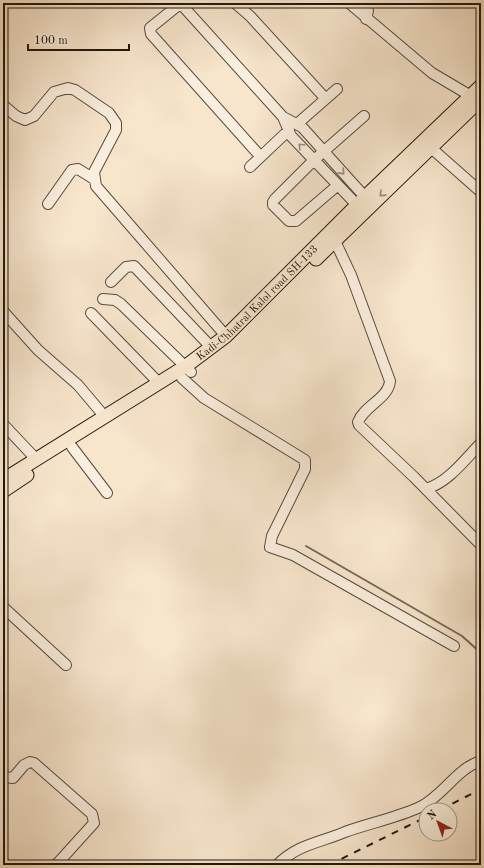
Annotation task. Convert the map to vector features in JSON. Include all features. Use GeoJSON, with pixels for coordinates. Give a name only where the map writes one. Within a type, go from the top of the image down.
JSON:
{"type":"FeatureCollection","features":[{"type":"Feature","properties":{"kind":"main road","name":"Kadi-Chhatral Kalol road SH-133"},"geometry":{"type":"LineString","coordinates":[[3,491],[231,341],[430,147],[476,98],[481,86]]}},
{"type":"Feature","properties":{"kind":"main road","name":"Kadi-Chhatral Kalol road SH-133"},"geometry":{"type":"LineString","coordinates":[[3,480],[159,383],[186,372],[226,336],[361,201],[476,98]]}},
{"type":"Feature","properties":{"kind":"street"},"geometry":{"type":"LineString","coordinates":[[260,156],[151,34],[150,28],[181,3],[283,117],[293,127],[302,127],[324,152],[361,201]]}},
{"type":"Feature","properties":{"kind":"street"},"geometry":{"type":"LineString","coordinates":[[235,3],[250,16],[325,98]]}},
{"type":"Feature","properties":{"kind":"street"},"geometry":{"type":"LineString","coordinates":[[349,3],[366,19],[432,73],[476,98]]}},
{"type":"Feature","properties":{"kind":"street"},"geometry":{"type":"LineString","coordinates":[[365,3],[368,11],[366,19]]}},
{"type":"Feature","properties":{"kind":"street"},"geometry":{"type":"LineString","coordinates":[[3,106],[16,116],[25,120],[34,116],[54,92],[68,88],[75,90],[109,113],[116,123],[116,130],[94,172],[96,186],[101,194],[226,336]]}},
{"type":"Feature","properties":{"kind":"street"},"geometry":{"type":"LineString","coordinates":[[250,167],[260,156],[325,98],[338,89]]}},
{"type":"Feature","properties":{"kind":"street"},"geometry":{"type":"LineString","coordinates":[[338,184],[296,221],[290,221],[274,206],[273,202],[275,199],[314,160],[364,116]]}},
{"type":"Feature","properties":{"kind":"street"},"geometry":{"type":"LineString","coordinates":[[293,127],[291,136],[338,184],[361,201]]}},
{"type":"Feature","properties":{"kind":"street"},"geometry":{"type":"LineString","coordinates":[[430,147],[481,192]]}},
{"type":"Feature","properties":{"kind":"street"},"geometry":{"type":"LineString","coordinates":[[48,204],[72,170],[78,169],[94,179]]}},
{"type":"Feature","properties":{"kind":"street"},"geometry":{"type":"LineString","coordinates":[[334,241],[351,275],[390,381],[387,389],[361,416],[358,422],[359,425],[426,489],[481,546]]}},
{"type":"Feature","properties":{"kind":"street"},"geometry":{"type":"LineString","coordinates":[[111,282],[126,267],[134,266],[211,348]]}},
{"type":"Feature","properties":{"kind":"street"},"geometry":{"type":"LineString","coordinates":[[102,299],[115,300],[121,304],[186,372],[204,398],[305,460],[305,469],[272,536],[270,547],[293,555],[454,646]]}},
{"type":"Feature","properties":{"kind":"street"},"geometry":{"type":"LineString","coordinates":[[3,311],[38,350],[78,384],[105,417]]}},
{"type":"Feature","properties":{"kind":"street"},"geometry":{"type":"LineString","coordinates":[[91,313],[159,383]]}},
{"type":"Feature","properties":{"kind":"street"},"geometry":{"type":"LineString","coordinates":[[3,424],[36,460]]}},
{"type":"Feature","properties":{"kind":"street"},"geometry":{"type":"LineString","coordinates":[[426,489],[436,486],[448,477],[481,443]]}},
{"type":"Feature","properties":{"kind":"street"},"geometry":{"type":"LineString","coordinates":[[72,447],[107,493]]}},
{"type":"Feature","properties":{"kind":"street"},"geometry":{"type":"LineString","coordinates":[[3,607],[66,665]]}},
{"type":"Feature","properties":{"kind":"street"},"geometry":{"type":"LineString","coordinates":[[277,865],[291,853],[305,845],[360,826],[380,822],[420,807],[468,768],[481,761]]}},
{"type":"Feature","properties":{"kind":"street"},"geometry":{"type":"LineString","coordinates":[[3,777],[13,778],[24,765],[34,762],[92,814],[94,822],[56,865]]}},
{"type":"Feature","properties":{"kind":"waterway"},"geometry":{"type":"LineString","coordinates":[[306,546],[462,636],[481,653]]}},
{"type":"Feature","properties":{"kind":"railway"},"geometry":{"type":"LineString","coordinates":[[456,802],[481,789]]}},
{"type":"Feature","properties":{"kind":"railway"},"geometry":{"type":"LineString","coordinates":[[329,865],[418,821]]}}]}
